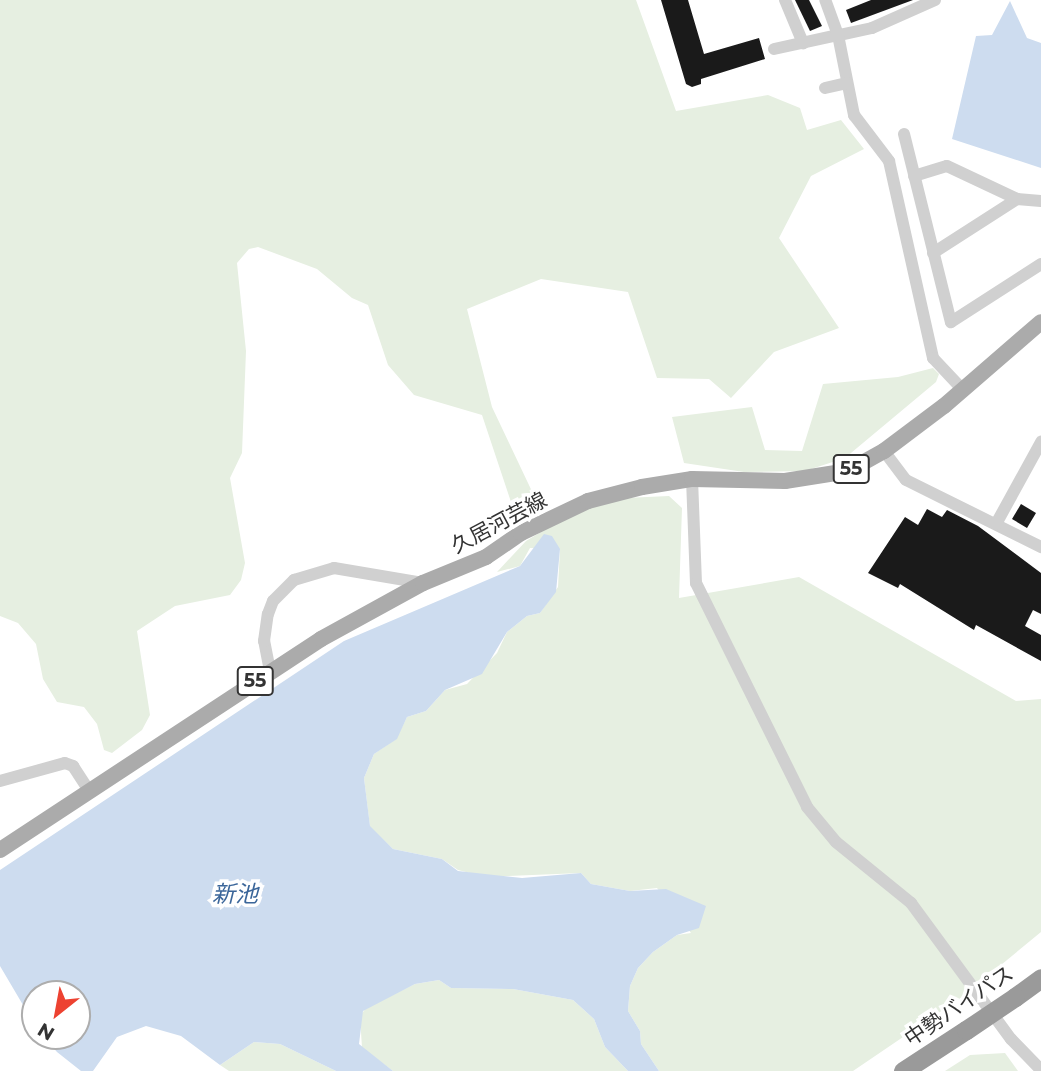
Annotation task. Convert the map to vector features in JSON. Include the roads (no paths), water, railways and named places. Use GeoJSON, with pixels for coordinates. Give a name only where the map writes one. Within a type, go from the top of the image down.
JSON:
{"type":"FeatureCollection","features":[{"type":"Feature","properties":{"kind":"highway","name":"中勢バイパス"},"geometry":{"type":"LineString","coordinates":[[903,1071],[1041,978]]}},
{"type":"Feature","properties":{"kind":"main road","name":"久居河芸線"},"geometry":{"type":"LineString","coordinates":[[0,850],[270,671],[423,583],[486,557],[521,533],[588,501],[692,479],[815,478],[849,471],[884,451],[963,390],[1041,322]]}},
{"type":"Feature","properties":{"kind":"street"},"geometry":{"type":"LineString","coordinates":[[785,0],[803,43]]}},
{"type":"Feature","properties":{"kind":"street"},"geometry":{"type":"LineString","coordinates":[[825,0],[838,35],[854,115],[889,161],[933,358],[963,390]]}},
{"type":"Feature","properties":{"kind":"street"},"geometry":{"type":"LineString","coordinates":[[774,49],[872,28],[935,0]]}},
{"type":"Feature","properties":{"kind":"street"},"geometry":{"type":"LineString","coordinates":[[825,88],[846,83]]}},
{"type":"Feature","properties":{"kind":"street"},"geometry":{"type":"LineString","coordinates":[[904,134],[951,322],[1041,264]]}},
{"type":"Feature","properties":{"kind":"street"},"geometry":{"type":"LineString","coordinates":[[914,176],[947,166],[1017,199],[1041,201]]}},
{"type":"Feature","properties":{"kind":"street"},"geometry":{"type":"LineString","coordinates":[[933,253],[1017,199]]}},
{"type":"Feature","properties":{"kind":"street"},"geometry":{"type":"LineString","coordinates":[[996,524],[1036,463],[1041,442]]}},
{"type":"Feature","properties":{"kind":"street"},"geometry":{"type":"LineString","coordinates":[[884,451],[906,480],[1041,547]]}},
{"type":"Feature","properties":{"kind":"street"},"geometry":{"type":"LineString","coordinates":[[692,479],[696,583],[807,807],[836,842],[911,903],[1011,1039],[1041,1070]]}},
{"type":"Feature","properties":{"kind":"street"},"geometry":{"type":"LineString","coordinates":[[270,671],[264,648],[268,614],[273,601],[294,580],[334,568],[423,583]]}},
{"type":"Feature","properties":{"kind":"street"},"geometry":{"type":"LineString","coordinates":[[0,781],[65,763],[73,766],[90,792]]}},
{"type":"Feature","properties":{"kind":"water"},"geometry":{"type":"Polygon","coordinates":[[[1010,1],[1027,38],[1041,43],[1041,168],[952,139],[976,36],[992,35],[1010,1]]]}},
{"type":"Feature","properties":{"kind":"water","name":"新池"},"geometry":{"type":"Polygon","coordinates":[[[544,534],[552,536],[560,549],[556,592],[540,613],[527,616],[507,632],[482,674],[445,690],[426,711],[407,717],[397,739],[374,754],[364,778],[370,826],[393,849],[442,859],[458,871],[522,878],[581,873],[591,884],[630,891],[666,889],[706,906],[699,928],[677,935],[653,952],[638,968],[630,986],[628,1011],[640,1031],[641,1044],[659,1071],[628,1071],[605,1047],[594,1019],[573,1000],[513,989],[451,988],[439,980],[415,984],[363,1011],[359,1044],[393,1071],[336,1071],[280,1044],[254,1042],[220,1065],[181,1036],[146,1026],[117,1037],[93,1071],[81,1071],[57,1052],[55,1050],[91,1050],[91,980],[21,980],[21,1001],[0,966],[0,870],[344,641],[520,566],[544,534]]]}}]}
